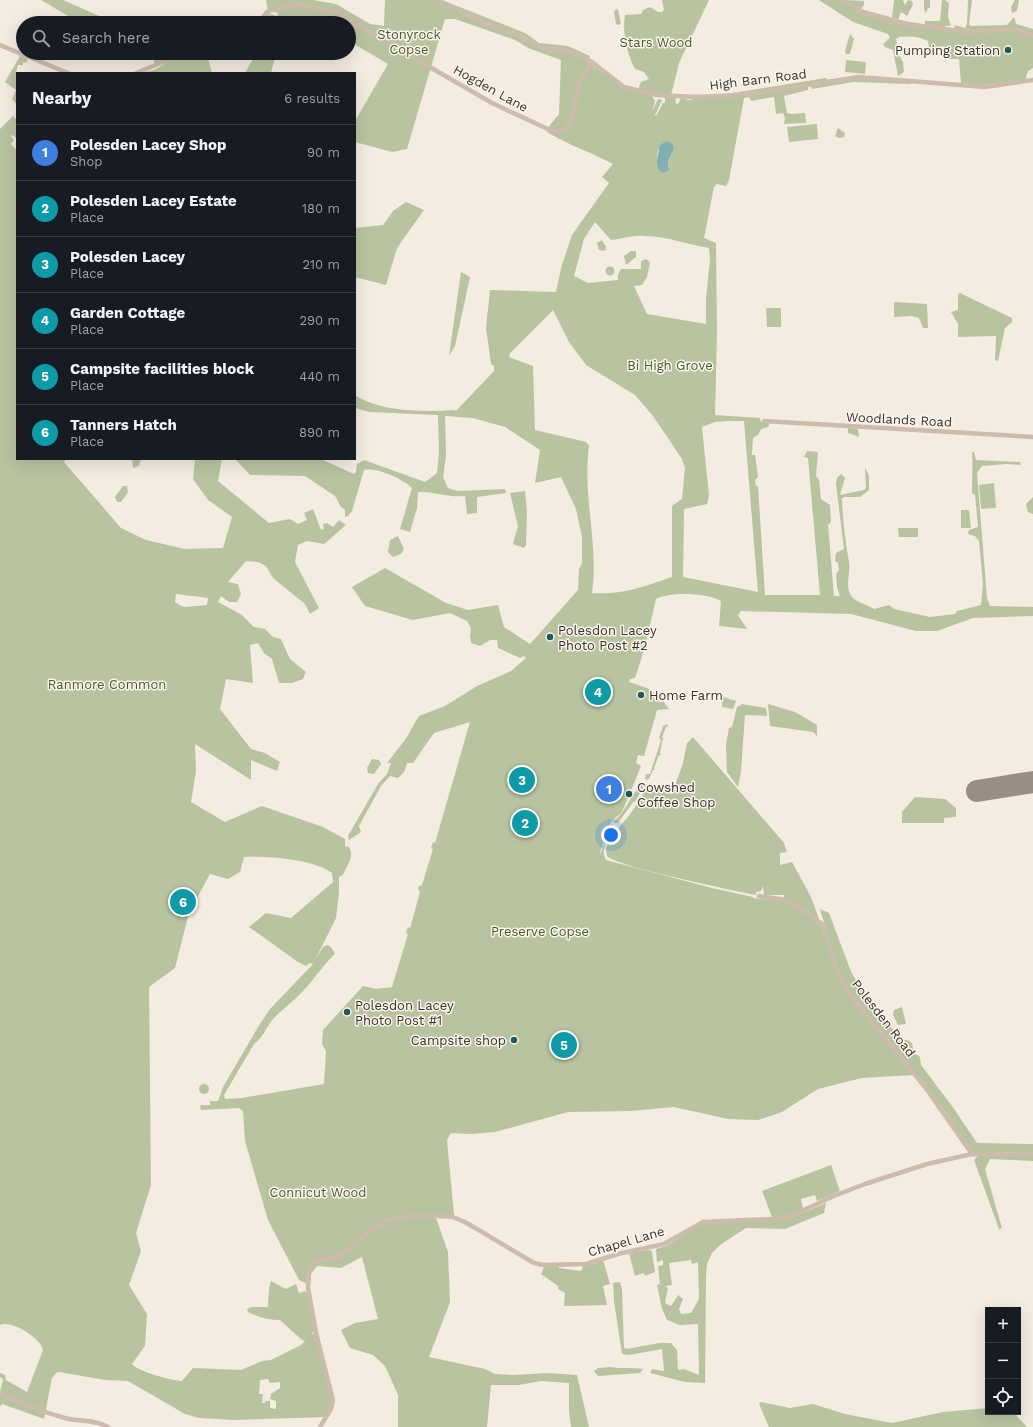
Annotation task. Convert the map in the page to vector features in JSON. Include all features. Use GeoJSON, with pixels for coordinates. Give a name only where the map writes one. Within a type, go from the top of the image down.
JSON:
{"type":"FeatureCollection","features":[{"type":"Feature","properties":{"kind":"street","name":"High Barn Road"},"geometry":{"type":"LineString","coordinates":[[436,0],[476,19],[516,34],[545,49],[568,50],[592,62],[624,87],[664,96],[695,97],[743,94],[859,77],[985,87],[1033,80]]}},
{"type":"Feature","properties":{"kind":"street"},"geometry":{"type":"LineString","coordinates":[[843,0],[863,12],[906,24],[967,32],[1016,29],[1033,36]]}},
{"type":"Feature","properties":{"kind":"street","name":"Hogden Lane"},"geometry":{"type":"LineString","coordinates":[[264,16],[268,11],[298,4],[341,16]]}},
{"type":"Feature","properties":{"kind":"street","name":"Hogden Lane"},"geometry":{"type":"LineString","coordinates":[[356,24],[492,103],[552,131],[563,131],[571,120],[579,83],[584,72],[592,62]]}},
{"type":"Feature","properties":{"kind":"street"},"geometry":{"type":"LineString","coordinates":[[0,45],[16,52]]}},
{"type":"Feature","properties":{"kind":"street"},"geometry":{"type":"LineString","coordinates":[[36,60],[66,72]]}},
{"type":"Feature","properties":{"kind":"street"},"geometry":{"type":"LineString","coordinates":[[138,72],[168,60]]}},
{"type":"Feature","properties":{"kind":"street","name":"Woodlands Road"},"geometry":{"type":"LineString","coordinates":[[764,421],[1033,437]]}},
{"type":"Feature","properties":{"kind":"street","name":"Polesden Road"},"geometry":{"type":"LineString","coordinates":[[759,896],[786,900],[808,913],[822,924],[837,970],[853,1000],[926,1087],[972,1154]]}},
{"type":"Feature","properties":{"kind":"street","name":"Chapel Lane"},"geometry":{"type":"LineString","coordinates":[[320,1427],[329,1414],[333,1400],[316,1333],[307,1281],[309,1271],[314,1262],[342,1255],[367,1232],[389,1220],[410,1216],[450,1216],[479,1229],[534,1263],[543,1265],[586,1264],[618,1254],[664,1244],[703,1222],[772,1219],[791,1216],[865,1184],[927,1164],[972,1154],[1033,1155]]}},
{"type":"Feature","properties":{"kind":"street"},"geometry":{"type":"LineString","coordinates":[[0,1394],[50,1414],[67,1419],[93,1421],[108,1427]]}},
{"type":"Feature","properties":{"kind":"green space"},"geometry":{"type":"Polygon","coordinates":[[[41,0],[63,0],[99,16],[68,16],[41,0]]]}},
{"type":"Feature","properties":{"kind":"green space"},"geometry":{"type":"Polygon","coordinates":[[[266,0],[313,0],[336,4],[370,24],[384,26],[385,0],[442,0],[525,33],[539,43],[568,46],[590,56],[588,62],[625,89],[652,96],[655,101],[652,112],[658,99],[662,100],[655,115],[656,116],[663,103],[665,103],[665,97],[675,98],[675,103],[678,104],[681,98],[689,100],[826,78],[828,82],[861,78],[912,83],[853,82],[812,89],[811,86],[808,86],[808,90],[784,96],[787,113],[805,113],[806,123],[784,124],[785,118],[783,113],[776,114],[774,97],[751,101],[749,97],[744,98],[729,180],[726,186],[717,184],[714,187],[704,238],[716,243],[717,331],[715,415],[760,418],[761,422],[770,423],[768,427],[761,429],[758,435],[753,438],[752,455],[755,455],[758,477],[755,480],[756,486],[758,486],[765,595],[820,595],[808,458],[804,457],[807,451],[818,452],[816,476],[819,480],[821,499],[830,505],[831,522],[828,525],[834,596],[840,596],[837,587],[836,574],[839,570],[838,563],[835,561],[836,553],[844,549],[836,484],[837,478],[841,474],[845,478],[840,495],[864,490],[866,488],[865,467],[869,476],[869,490],[860,497],[844,497],[842,499],[844,530],[849,566],[848,589],[852,597],[874,609],[889,605],[894,609],[930,617],[955,614],[957,611],[981,605],[983,584],[979,541],[975,536],[968,534],[969,530],[978,527],[975,495],[972,493],[972,452],[974,452],[976,460],[1020,462],[1021,465],[1006,464],[982,466],[977,473],[987,598],[990,606],[1033,607],[1033,616],[973,618],[937,631],[916,631],[851,614],[741,611],[738,615],[747,629],[719,626],[721,601],[715,598],[679,594],[662,596],[656,599],[645,647],[635,678],[630,679],[629,682],[647,688],[660,697],[659,703],[663,701],[669,709],[657,710],[644,756],[638,755],[636,763],[641,766],[621,813],[611,822],[600,852],[601,853],[612,823],[613,828],[604,848],[604,856],[606,860],[753,898],[783,901],[793,905],[820,925],[834,967],[849,996],[913,1075],[862,1078],[818,1089],[782,1112],[758,1120],[728,1119],[674,1107],[631,1111],[568,1112],[495,1132],[471,1134],[451,1133],[447,1140],[454,1215],[452,1219],[436,1218],[448,1252],[450,1302],[429,1357],[485,1369],[495,1374],[514,1375],[547,1373],[577,1375],[589,1427],[571,1427],[569,1411],[569,1383],[541,1381],[519,1385],[491,1385],[487,1427],[398,1427],[398,1395],[385,1366],[373,1355],[350,1348],[341,1330],[355,1323],[378,1319],[362,1257],[341,1268],[317,1266],[311,1274],[310,1285],[299,1280],[268,1220],[245,1141],[243,1111],[239,1108],[201,1110],[201,1105],[210,1105],[210,1101],[218,1101],[223,1087],[270,1009],[313,964],[310,963],[306,966],[298,962],[249,927],[266,913],[291,918],[333,882],[332,873],[313,864],[290,859],[244,857],[240,872],[228,879],[210,874],[189,913],[175,968],[149,987],[151,1185],[136,1233],[141,1251],[129,1285],[147,1314],[145,1346],[132,1364],[140,1370],[177,1381],[182,1381],[193,1368],[241,1370],[262,1361],[271,1360],[301,1345],[305,1341],[280,1320],[259,1317],[248,1312],[247,1309],[251,1307],[268,1307],[271,1281],[286,1289],[296,1284],[299,1293],[305,1291],[307,1293],[314,1330],[312,1334],[306,1336],[316,1333],[333,1400],[327,1417],[234,1420],[199,1418],[185,1414],[128,1381],[105,1380],[59,1372],[52,1378],[44,1419],[2,1404],[0,1407],[0,1394],[4,1394],[0,1392],[3,1379],[0,1377],[0,1373],[5,1375],[6,1380],[27,1392],[43,1350],[37,1341],[25,1331],[11,1325],[0,1325],[0,129],[13,116],[16,119],[16,138],[13,135],[11,136],[14,140],[11,144],[16,150],[16,460],[65,460],[64,462],[121,528],[146,540],[185,549],[223,548],[232,517],[208,500],[193,479],[195,460],[222,460],[218,481],[269,523],[290,519],[298,524],[307,520],[304,513],[313,509],[321,530],[324,529],[323,524],[327,523],[333,527],[339,520],[346,525],[324,544],[307,541],[298,545],[295,562],[319,608],[310,614],[305,604],[273,578],[266,566],[258,562],[246,561],[228,582],[238,584],[241,594],[237,602],[229,602],[221,596],[218,602],[242,615],[254,627],[265,629],[273,637],[281,639],[290,659],[306,672],[303,679],[292,683],[279,683],[272,659],[264,653],[258,643],[250,645],[253,683],[226,679],[220,709],[251,749],[265,753],[280,762],[277,771],[251,760],[251,780],[195,744],[196,771],[191,802],[225,822],[262,806],[323,827],[345,839],[345,846],[349,847],[351,851],[350,861],[343,875],[339,877],[336,918],[315,960],[323,947],[327,945],[331,947],[335,954],[302,992],[272,1020],[262,1036],[254,1044],[224,1095],[225,1099],[242,1098],[324,1084],[326,1051],[322,1044],[323,1030],[363,986],[376,989],[392,987],[408,934],[406,933],[408,927],[410,928],[420,892],[418,889],[419,886],[422,885],[433,849],[431,848],[433,842],[435,843],[470,722],[434,733],[413,763],[407,763],[404,772],[398,778],[390,776],[381,786],[359,826],[361,832],[349,840],[348,836],[378,784],[387,774],[391,763],[387,763],[405,740],[419,716],[445,706],[477,686],[511,671],[526,658],[524,656],[520,658],[498,648],[497,640],[490,640],[480,646],[471,643],[471,628],[467,621],[450,613],[413,620],[365,606],[352,587],[385,568],[446,603],[468,610],[498,605],[504,627],[530,644],[578,590],[579,569],[582,563],[582,537],[576,509],[561,477],[535,483],[540,450],[505,427],[473,418],[445,416],[446,456],[443,477],[448,488],[458,491],[505,489],[506,493],[477,497],[477,513],[467,514],[465,496],[418,492],[417,508],[410,532],[400,529],[412,488],[390,474],[376,470],[364,470],[352,511],[345,517],[345,510],[341,507],[335,496],[305,476],[250,475],[236,460],[323,460],[354,474],[356,472],[357,464],[364,460],[425,482],[437,473],[439,452],[438,415],[369,412],[356,408],[356,396],[365,401],[389,408],[416,411],[456,411],[494,371],[494,366],[491,364],[486,328],[490,290],[556,292],[561,268],[572,235],[609,183],[602,177],[613,164],[547,132],[550,125],[559,114],[561,60],[528,48],[515,40],[455,19],[445,19],[407,149],[392,152],[356,142],[356,119],[388,64],[356,45],[356,16],[277,16],[278,13],[268,10],[266,0]],[[673,144],[658,150],[657,160],[669,167],[668,161],[674,149],[673,144]],[[595,222],[584,239],[574,276],[588,283],[618,280],[618,275],[621,269],[641,269],[641,261],[646,259],[650,262],[647,277],[642,285],[634,286],[647,314],[706,324],[706,298],[710,259],[709,248],[653,236],[635,236],[611,240],[595,222]],[[553,310],[510,353],[509,357],[533,366],[535,430],[586,442],[589,446],[587,464],[594,556],[592,593],[614,593],[642,587],[672,577],[672,506],[682,499],[685,468],[682,459],[653,416],[635,395],[586,365],[569,342],[553,310]],[[744,421],[715,422],[702,427],[709,496],[707,504],[684,509],[683,577],[758,592],[744,421]],[[176,594],[175,602],[186,607],[207,605],[208,598],[176,594]],[[268,1379],[260,1380],[259,1394],[263,1394],[262,1403],[265,1403],[265,1401],[270,1401],[270,1408],[276,1409],[276,1401],[270,1399],[271,1394],[280,1388],[280,1382],[270,1383],[268,1379]]]}},
{"type":"Feature","properties":{"kind":"green space","name":"Stars Wood"},"geometry":{"type":"Polygon","coordinates":[[[662,0],[709,0],[679,63],[671,95],[638,90],[641,82],[649,79],[644,72],[635,69],[628,50],[624,28],[625,15],[641,14],[643,10],[650,7],[658,12],[662,12],[664,9],[662,0]]]}},
{"type":"Feature","properties":{"kind":"green space"},"geometry":{"type":"Polygon","coordinates":[[[819,0],[840,0],[864,14],[967,32],[985,33],[1016,30],[1033,37],[1033,68],[1028,71],[1025,80],[982,85],[961,83],[959,59],[949,59],[947,48],[942,46],[936,49],[929,47],[928,41],[920,38],[899,37],[896,39],[899,55],[903,62],[904,72],[898,76],[893,50],[885,47],[883,44],[890,38],[888,34],[853,22],[819,0]]]}},
{"type":"Feature","properties":{"kind":"green space"},"geometry":{"type":"Polygon","coordinates":[[[845,0],[864,1],[864,5],[860,10],[845,0]]]}},
{"type":"Feature","properties":{"kind":"green space"},"geometry":{"type":"Polygon","coordinates":[[[894,0],[903,0],[905,5],[908,0],[912,1],[913,5],[907,16],[901,12],[898,20],[892,17],[894,0]]]}},
{"type":"Feature","properties":{"kind":"green space"},"geometry":{"type":"Polygon","coordinates":[[[924,0],[930,0],[930,8],[928,8],[926,13],[924,9],[924,0]]]}},
{"type":"Feature","properties":{"kind":"green space"},"geometry":{"type":"Polygon","coordinates":[[[942,0],[949,3],[948,17],[951,25],[943,27],[925,24],[925,21],[940,21],[942,0]]]}},
{"type":"Feature","properties":{"kind":"green space"},"geometry":{"type":"Polygon","coordinates":[[[968,0],[972,0],[969,25],[1007,25],[1014,17],[1016,24],[1033,29],[1033,35],[1019,29],[986,31],[954,29],[955,25],[965,28],[967,24],[968,0]]]}},
{"type":"Feature","properties":{"kind":"green space"},"geometry":{"type":"Polygon","coordinates":[[[1015,0],[1019,0],[1017,11],[1012,13],[1011,7],[1015,0]]]}},
{"type":"Feature","properties":{"kind":"green space"},"geometry":{"type":"Polygon","coordinates":[[[618,9],[621,24],[618,25],[616,24],[614,13],[615,10],[618,9]]]}},
{"type":"Feature","properties":{"kind":"green space"},"geometry":{"type":"Polygon","coordinates":[[[268,13],[277,16],[266,16],[268,13]]]}},
{"type":"Feature","properties":{"kind":"green space"},"geometry":{"type":"Polygon","coordinates":[[[850,34],[854,39],[850,54],[846,54],[845,51],[850,34]]]}},
{"type":"Feature","properties":{"kind":"green space"},"geometry":{"type":"Polygon","coordinates":[[[18,60],[28,60],[26,63],[23,62],[23,65],[18,65],[16,72],[16,90],[5,82],[18,60]]]}},
{"type":"Feature","properties":{"kind":"green space"},"geometry":{"type":"Polygon","coordinates":[[[154,60],[164,60],[155,64],[154,60]]]}},
{"type":"Feature","properties":{"kind":"green space"},"geometry":{"type":"Polygon","coordinates":[[[172,60],[209,60],[212,72],[145,72],[154,70],[172,60]]]}},
{"type":"Feature","properties":{"kind":"green space"},"geometry":{"type":"Polygon","coordinates":[[[252,60],[274,60],[271,72],[246,72],[252,60]]]}},
{"type":"Feature","properties":{"kind":"green space"},"geometry":{"type":"Polygon","coordinates":[[[846,60],[866,62],[865,74],[845,72],[846,60]]]}},
{"type":"Feature","properties":{"kind":"green space"},"geometry":{"type":"Polygon","coordinates":[[[16,90],[16,104],[12,99],[16,90]]]}},
{"type":"Feature","properties":{"kind":"green space"},"geometry":{"type":"Polygon","coordinates":[[[817,124],[818,139],[789,142],[787,127],[817,124]]]}},
{"type":"Feature","properties":{"kind":"green space"},"geometry":{"type":"Polygon","coordinates":[[[838,128],[845,133],[844,137],[839,138],[835,136],[838,128]]]}},
{"type":"Feature","properties":{"kind":"green space"},"geometry":{"type":"Polygon","coordinates":[[[406,202],[424,210],[397,248],[386,285],[356,277],[356,228],[383,225],[393,211],[406,202]]]}},
{"type":"Feature","properties":{"kind":"green space"},"geometry":{"type":"Polygon","coordinates":[[[602,240],[606,247],[605,251],[599,250],[597,243],[602,240]]]}},
{"type":"Feature","properties":{"kind":"green space"},"geometry":{"type":"Polygon","coordinates":[[[631,251],[636,251],[636,257],[626,265],[624,256],[631,251]]]}},
{"type":"Feature","properties":{"kind":"green space"},"geometry":{"type":"Polygon","coordinates":[[[610,266],[615,271],[610,276],[605,271],[610,266]]]}},
{"type":"Feature","properties":{"kind":"green space"},"geometry":{"type":"Polygon","coordinates":[[[461,272],[470,277],[455,346],[449,356],[461,272]]]}},
{"type":"Feature","properties":{"kind":"green space"},"geometry":{"type":"Polygon","coordinates":[[[960,293],[1012,318],[1012,322],[1005,328],[998,361],[995,360],[996,336],[958,337],[958,324],[951,312],[958,310],[958,294],[960,293]]]}},
{"type":"Feature","properties":{"kind":"green space"},"geometry":{"type":"Polygon","coordinates":[[[894,302],[927,304],[928,328],[923,328],[919,318],[912,316],[894,317],[894,302]]]}},
{"type":"Feature","properties":{"kind":"green space"},"geometry":{"type":"Polygon","coordinates":[[[766,308],[781,308],[781,327],[767,327],[766,308]]]}},
{"type":"Feature","properties":{"kind":"green space"},"geometry":{"type":"Polygon","coordinates":[[[848,428],[858,429],[859,437],[848,433],[848,428]]]}},
{"type":"Feature","properties":{"kind":"green space"},"geometry":{"type":"Polygon","coordinates":[[[132,460],[141,460],[139,466],[133,468],[132,460]]]}},
{"type":"Feature","properties":{"kind":"green space"},"geometry":{"type":"Polygon","coordinates":[[[994,483],[996,508],[981,509],[979,485],[994,483]]]}},
{"type":"Feature","properties":{"kind":"green space"},"geometry":{"type":"Polygon","coordinates":[[[123,486],[127,486],[128,492],[121,502],[117,502],[115,497],[123,486]]]}},
{"type":"Feature","properties":{"kind":"green space"},"geometry":{"type":"Polygon","coordinates":[[[525,491],[527,511],[526,545],[524,548],[513,544],[518,526],[510,493],[525,491]]]}},
{"type":"Feature","properties":{"kind":"green space"},"geometry":{"type":"Polygon","coordinates":[[[1033,497],[1033,514],[1028,512],[1026,504],[1033,497]]]}},
{"type":"Feature","properties":{"kind":"green space"},"geometry":{"type":"Polygon","coordinates":[[[961,510],[969,510],[971,528],[961,528],[961,510]]]}},
{"type":"Feature","properties":{"kind":"green space"},"geometry":{"type":"Polygon","coordinates":[[[898,528],[918,528],[918,537],[899,537],[898,528]]]}},
{"type":"Feature","properties":{"kind":"green space"},"geometry":{"type":"Polygon","coordinates":[[[398,536],[404,549],[401,554],[393,557],[388,552],[390,540],[398,536]]]}},
{"type":"Feature","properties":{"kind":"green space"},"geometry":{"type":"Polygon","coordinates":[[[723,697],[736,701],[733,709],[722,707],[723,697]]]}},
{"type":"Feature","properties":{"kind":"green space"},"geometry":{"type":"Polygon","coordinates":[[[742,704],[766,708],[767,716],[745,715],[741,771],[738,787],[727,772],[726,745],[729,728],[732,727],[737,707],[742,704]]]}},
{"type":"Feature","properties":{"kind":"green space"},"geometry":{"type":"Polygon","coordinates":[[[768,704],[795,712],[817,725],[817,736],[813,732],[770,726],[768,704]]]}},
{"type":"Feature","properties":{"kind":"green space"},"geometry":{"type":"Polygon","coordinates":[[[667,724],[668,727],[666,727],[662,738],[664,739],[662,741],[661,755],[659,755],[654,768],[655,770],[653,770],[649,779],[646,780],[646,774],[650,774],[661,740],[659,738],[663,726],[667,724]]]}},
{"type":"Feature","properties":{"kind":"green space"},"geometry":{"type":"Polygon","coordinates":[[[693,737],[784,843],[787,852],[780,853],[780,865],[792,862],[811,897],[819,919],[784,898],[784,895],[764,895],[763,886],[761,891],[756,892],[756,895],[740,892],[630,866],[607,856],[606,849],[610,838],[631,813],[646,790],[651,788],[672,794],[683,763],[687,743],[693,737]]]}},
{"type":"Feature","properties":{"kind":"green space"},"geometry":{"type":"Polygon","coordinates":[[[372,759],[379,760],[381,764],[374,774],[368,773],[367,768],[372,759]]]}},
{"type":"Feature","properties":{"kind":"green space"},"geometry":{"type":"Polygon","coordinates":[[[643,784],[643,788],[635,802],[634,801],[618,823],[614,823],[613,822],[622,813],[635,793],[643,784]]]}},
{"type":"Feature","properties":{"kind":"green space"},"geometry":{"type":"Polygon","coordinates":[[[915,797],[945,799],[956,808],[956,817],[944,818],[944,823],[902,823],[902,812],[915,797]]]}},
{"type":"Feature","properties":{"kind":"green space"},"geometry":{"type":"Polygon","coordinates":[[[820,909],[829,913],[852,974],[874,1008],[902,1040],[907,1040],[912,1043],[914,1053],[920,1057],[921,1065],[952,1106],[977,1143],[1033,1144],[1033,1153],[973,1152],[929,1089],[853,998],[838,969],[820,909]]]}},
{"type":"Feature","properties":{"kind":"green space"},"geometry":{"type":"Polygon","coordinates":[[[902,1007],[906,1024],[898,1025],[893,1015],[894,1010],[902,1007]]]}},
{"type":"Feature","properties":{"kind":"green space"},"geometry":{"type":"Polygon","coordinates":[[[202,1084],[206,1084],[208,1085],[208,1093],[202,1094],[199,1091],[199,1087],[202,1084]]]}},
{"type":"Feature","properties":{"kind":"green space"},"geometry":{"type":"Polygon","coordinates":[[[978,1156],[1033,1156],[1033,1161],[990,1159],[985,1169],[1002,1228],[999,1229],[974,1160],[978,1156]]]}},
{"type":"Feature","properties":{"kind":"green space"},"geometry":{"type":"Polygon","coordinates":[[[831,1165],[840,1191],[817,1201],[815,1195],[801,1199],[803,1208],[792,1214],[772,1217],[762,1191],[831,1165]]]}},
{"type":"Feature","properties":{"kind":"green space"},"geometry":{"type":"Polygon","coordinates":[[[826,1203],[824,1213],[785,1229],[746,1228],[720,1245],[712,1253],[707,1264],[706,1277],[705,1383],[685,1382],[650,1373],[652,1369],[664,1371],[662,1349],[629,1355],[622,1354],[614,1301],[613,1283],[620,1282],[622,1290],[624,1348],[627,1349],[659,1343],[671,1343],[677,1350],[678,1370],[684,1369],[699,1375],[698,1324],[680,1325],[667,1320],[662,1309],[657,1285],[660,1284],[658,1266],[663,1265],[663,1260],[657,1262],[656,1249],[666,1246],[704,1223],[791,1218],[826,1203]],[[691,1260],[669,1263],[672,1285],[665,1286],[668,1288],[665,1303],[671,1306],[678,1295],[683,1299],[679,1309],[681,1314],[691,1313],[699,1299],[698,1262],[692,1264],[691,1260]]]}},
{"type":"Feature","properties":{"kind":"green space"},"geometry":{"type":"Polygon","coordinates":[[[650,1250],[652,1252],[655,1272],[645,1276],[644,1273],[635,1276],[629,1253],[650,1250]]]}},
{"type":"Feature","properties":{"kind":"green space"},"geometry":{"type":"Polygon","coordinates":[[[603,1260],[610,1284],[603,1286],[607,1305],[564,1306],[565,1293],[558,1289],[558,1286],[541,1274],[544,1267],[558,1266],[559,1268],[580,1271],[582,1270],[583,1266],[603,1260]]]}},
{"type":"Feature","properties":{"kind":"green space"},"geometry":{"type":"Polygon","coordinates":[[[610,1367],[643,1369],[640,1373],[598,1376],[594,1371],[598,1368],[610,1367]]]}},
{"type":"Feature","properties":{"kind":"green space"},"geometry":{"type":"Polygon","coordinates":[[[761,1402],[790,1408],[813,1404],[845,1414],[892,1423],[943,1412],[985,1408],[985,1415],[1016,1415],[1027,1427],[769,1427],[759,1404],[761,1402]]]}},
{"type":"Feature","properties":{"kind":"water"},"geometry":{"type":"Polygon","coordinates":[[[667,141],[673,144],[674,149],[668,161],[669,170],[662,173],[658,169],[657,160],[660,145],[667,141]]]}},
{"type":"Feature","properties":{"kind":"runway"},"geometry":{"type":"LineString","coordinates":[[977,791],[1033,782]]}},
{"type":"Feature","properties":{"kind":"place","name":"Pumping Station"},"geometry":{"type":"Point","coordinates":[1008,50]}},
{"type":"Feature","properties":{"kind":"place","name":"Polesdon Lacey Photo Post #2"},"geometry":{"type":"Point","coordinates":[550,637]}},
{"type":"Feature","properties":{"kind":"place","name":"Garden Cottage"},"geometry":{"type":"Point","coordinates":[598,692]}},
{"type":"Feature","properties":{"kind":"place","name":"Home Farm"},"geometry":{"type":"Point","coordinates":[641,695]}},
{"type":"Feature","properties":{"kind":"place","name":"Polesden Lacey"},"geometry":{"type":"Point","coordinates":[522,780]}},
{"type":"Feature","properties":{"kind":"place","name":"Polesden Lacey Shop"},"geometry":{"type":"Point","coordinates":[609,789]}},
{"type":"Feature","properties":{"kind":"place","name":"Cowshed Coffee Shop"},"geometry":{"type":"Point","coordinates":[629,794]}},
{"type":"Feature","properties":{"kind":"place","name":"Polesden Lacey Estate"},"geometry":{"type":"Point","coordinates":[525,823]}},
{"type":"Feature","properties":{"kind":"place","name":"Tanners Hatch"},"geometry":{"type":"Point","coordinates":[183,902]}},
{"type":"Feature","properties":{"kind":"place","name":"Polesdon Lacey Photo Post #1"},"geometry":{"type":"Point","coordinates":[347,1012]}},
{"type":"Feature","properties":{"kind":"place","name":"Campsite shop"},"geometry":{"type":"Point","coordinates":[514,1040]}},
{"type":"Feature","properties":{"kind":"place","name":"Campsite facilities block"},"geometry":{"type":"Point","coordinates":[564,1045]}},
{"type":"Feature","properties":{"kind":"park label","name":"Stonyrock Copse"},"geometry":{"type":"Point","coordinates":[409,42]}},
{"type":"Feature","properties":{"kind":"park label","name":"Bi High Grove"},"geometry":{"type":"Point","coordinates":[670,365]}},
{"type":"Feature","properties":{"kind":"park label","name":"Ranmore Common"},"geometry":{"type":"Point","coordinates":[107,684]}},
{"type":"Feature","properties":{"kind":"park label","name":"Preserve Copse"},"geometry":{"type":"Point","coordinates":[540,931]}},
{"type":"Feature","properties":{"kind":"park label","name":"Connicut Wood"},"geometry":{"type":"Point","coordinates":[318,1192]}}]}
